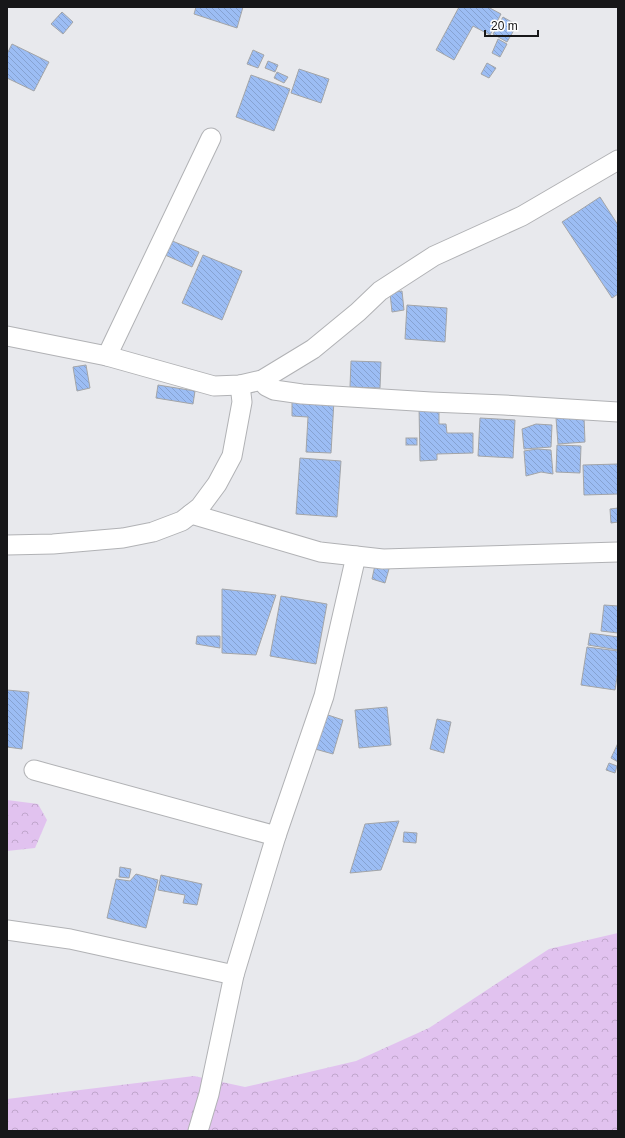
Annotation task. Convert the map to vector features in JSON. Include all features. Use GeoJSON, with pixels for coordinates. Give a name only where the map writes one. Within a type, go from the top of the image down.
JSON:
{"type":"FeatureCollection","features":[{"type":"Feature","properties":{"kind":"street"},"geometry":{"type":"LineString","coordinates":[[107,356],[212,138]]}},
{"type":"Feature","properties":{"kind":"street"},"geometry":{"type":"LineString","coordinates":[[7,336],[107,356],[214,386],[240,385],[262,380],[313,349],[358,312],[380,291],[434,256],[522,216],[618,160]]}},
{"type":"Feature","properties":{"kind":"street"},"geometry":{"type":"LineString","coordinates":[[262,380],[266,386],[274,390],[302,394],[618,412]]}},
{"type":"Feature","properties":{"kind":"street"},"geometry":{"type":"LineString","coordinates":[[7,545],[53,544],[123,538],[153,532],[182,521],[200,507],[217,484],[232,456],[242,402],[240,385]]}},
{"type":"Feature","properties":{"kind":"street"},"geometry":{"type":"LineString","coordinates":[[191,514],[320,552],[383,559],[618,552]]}},
{"type":"Feature","properties":{"kind":"street"},"geometry":{"type":"LineString","coordinates":[[198,1131],[209,1094],[234,975],[276,836],[324,696],[356,556]]}},
{"type":"Feature","properties":{"kind":"street"},"geometry":{"type":"LineString","coordinates":[[34,770],[276,836]]}},
{"type":"Feature","properties":{"kind":"street"},"geometry":{"type":"LineString","coordinates":[[7,930],[70,939],[234,975]]}},
{"type":"Feature","properties":{"kind":"green space"},"geometry":{"type":"Polygon","coordinates":[[[7,800],[38,804],[47,820],[35,848],[7,851],[7,800]]]}},
{"type":"Feature","properties":{"kind":"green space"},"geometry":{"type":"Polygon","coordinates":[[[618,933],[618,1131],[7,1131],[7,1099],[194,1076],[245,1087],[356,1061],[429,1028],[549,949],[618,933]]]}},
{"type":"Feature","properties":{"kind":"building"},"geometry":{"type":"Polygon","coordinates":[[[196,7],[243,7],[237,28],[194,14],[196,7]]]}},
{"type":"Feature","properties":{"kind":"building"},"geometry":{"type":"Polygon","coordinates":[[[459,7],[488,7],[501,14],[490,35],[473,26],[454,60],[436,50],[459,7]]]}},
{"type":"Feature","properties":{"kind":"building"},"geometry":{"type":"Polygon","coordinates":[[[62,12],[73,22],[63,34],[51,24],[62,12]]]}},
{"type":"Feature","properties":{"kind":"building"},"geometry":{"type":"Polygon","coordinates":[[[503,17],[517,25],[507,42],[493,34],[503,17]]]}},
{"type":"Feature","properties":{"kind":"building"},"geometry":{"type":"Polygon","coordinates":[[[498,39],[507,44],[500,57],[492,53],[498,39]]]}},
{"type":"Feature","properties":{"kind":"building"},"geometry":{"type":"Polygon","coordinates":[[[12,44],[49,62],[34,91],[7,78],[7,54],[12,44]]]}},
{"type":"Feature","properties":{"kind":"building"},"geometry":{"type":"Polygon","coordinates":[[[253,50],[264,55],[258,68],[247,64],[253,50]]]}},
{"type":"Feature","properties":{"kind":"building"},"geometry":{"type":"Polygon","coordinates":[[[268,61],[278,65],[275,72],[265,68],[268,61]]]}},
{"type":"Feature","properties":{"kind":"building"},"geometry":{"type":"Polygon","coordinates":[[[487,63],[496,68],[489,78],[481,74],[487,63]]]}},
{"type":"Feature","properties":{"kind":"building"},"geometry":{"type":"Polygon","coordinates":[[[299,69],[329,79],[321,103],[291,93],[299,69]]]}},
{"type":"Feature","properties":{"kind":"building"},"geometry":{"type":"Polygon","coordinates":[[[277,72],[288,77],[284,83],[274,78],[277,72]]]}},
{"type":"Feature","properties":{"kind":"building"},"geometry":{"type":"Polygon","coordinates":[[[251,75],[290,89],[274,131],[236,117],[251,75]]]}},
{"type":"Feature","properties":{"kind":"building"},"geometry":{"type":"Polygon","coordinates":[[[600,197],[618,225],[618,294],[612,298],[562,222],[600,197]]]}},
{"type":"Feature","properties":{"kind":"building"},"geometry":{"type":"Polygon","coordinates":[[[170,240],[199,252],[192,267],[163,254],[170,240]]]}},
{"type":"Feature","properties":{"kind":"building"},"geometry":{"type":"Polygon","coordinates":[[[203,255],[242,271],[222,320],[182,303],[203,255]]]}},
{"type":"Feature","properties":{"kind":"building"},"geometry":{"type":"Polygon","coordinates":[[[402,291],[404,310],[392,312],[390,293],[402,291]]]}},
{"type":"Feature","properties":{"kind":"building"},"geometry":{"type":"Polygon","coordinates":[[[407,305],[447,308],[445,342],[405,339],[407,305]]]}},
{"type":"Feature","properties":{"kind":"building"},"geometry":{"type":"Polygon","coordinates":[[[351,361],[381,362],[380,388],[350,387],[351,361]]]}},
{"type":"Feature","properties":{"kind":"building"},"geometry":{"type":"Polygon","coordinates":[[[86,365],[90,388],[77,391],[73,367],[86,365]]]}},
{"type":"Feature","properties":{"kind":"building"},"geometry":{"type":"Polygon","coordinates":[[[158,385],[195,391],[193,404],[156,398],[158,385]]]}},
{"type":"Feature","properties":{"kind":"building"},"geometry":{"type":"Polygon","coordinates":[[[292,399],[334,400],[331,453],[306,452],[308,417],[292,416],[292,399]]]}},
{"type":"Feature","properties":{"kind":"building"},"geometry":{"type":"Polygon","coordinates":[[[419,406],[439,406],[439,424],[446,424],[447,433],[473,433],[473,453],[437,454],[437,460],[420,461],[419,406]]]}},
{"type":"Feature","properties":{"kind":"building"},"geometry":{"type":"Polygon","coordinates":[[[584,417],[585,442],[558,444],[556,418],[584,417]]]}},
{"type":"Feature","properties":{"kind":"building"},"geometry":{"type":"Polygon","coordinates":[[[480,418],[515,420],[513,458],[478,456],[480,418]]]}},
{"type":"Feature","properties":{"kind":"building"},"geometry":{"type":"Polygon","coordinates":[[[536,424],[552,425],[551,447],[524,449],[522,429],[536,424]]]}},
{"type":"Feature","properties":{"kind":"building"},"geometry":{"type":"Polygon","coordinates":[[[406,438],[417,438],[417,445],[406,445],[406,438]]]}},
{"type":"Feature","properties":{"kind":"building"},"geometry":{"type":"Polygon","coordinates":[[[557,445],[581,446],[580,473],[556,472],[557,445]]]}},
{"type":"Feature","properties":{"kind":"building"},"geometry":{"type":"Polygon","coordinates":[[[537,449],[551,450],[553,474],[541,472],[526,476],[524,451],[537,449]]]}},
{"type":"Feature","properties":{"kind":"building"},"geometry":{"type":"Polygon","coordinates":[[[300,458],[341,461],[337,517],[296,514],[300,458]]]}},
{"type":"Feature","properties":{"kind":"building"},"geometry":{"type":"Polygon","coordinates":[[[618,464],[618,494],[584,495],[583,465],[618,464]]]}},
{"type":"Feature","properties":{"kind":"building"},"geometry":{"type":"Polygon","coordinates":[[[618,508],[618,522],[611,523],[610,509],[618,508]]]}},
{"type":"Feature","properties":{"kind":"building"},"geometry":{"type":"Polygon","coordinates":[[[375,565],[389,569],[385,583],[372,579],[375,565]]]}},
{"type":"Feature","properties":{"kind":"building"},"geometry":{"type":"Polygon","coordinates":[[[222,589],[276,595],[256,655],[222,653],[222,589]]]}},
{"type":"Feature","properties":{"kind":"building"},"geometry":{"type":"Polygon","coordinates":[[[281,596],[327,604],[316,664],[270,656],[281,596]]]}},
{"type":"Feature","properties":{"kind":"building"},"geometry":{"type":"Polygon","coordinates":[[[604,605],[618,606],[618,633],[601,631],[604,605]]]}},
{"type":"Feature","properties":{"kind":"building"},"geometry":{"type":"Polygon","coordinates":[[[590,633],[618,637],[618,650],[588,645],[590,633]]]}},
{"type":"Feature","properties":{"kind":"building"},"geometry":{"type":"Polygon","coordinates":[[[197,636],[220,636],[220,648],[196,644],[197,636]]]}},
{"type":"Feature","properties":{"kind":"building"},"geometry":{"type":"Polygon","coordinates":[[[587,647],[618,651],[618,671],[615,690],[581,685],[587,647]]]}},
{"type":"Feature","properties":{"kind":"building"},"geometry":{"type":"Polygon","coordinates":[[[7,690],[29,692],[22,749],[7,747],[7,690]]]}},
{"type":"Feature","properties":{"kind":"building"},"geometry":{"type":"Polygon","coordinates":[[[387,707],[391,745],[359,748],[355,710],[387,707]]]}},
{"type":"Feature","properties":{"kind":"building"},"geometry":{"type":"Polygon","coordinates":[[[325,714],[343,720],[333,754],[315,749],[325,714]]]}},
{"type":"Feature","properties":{"kind":"building"},"geometry":{"type":"Polygon","coordinates":[[[437,719],[451,722],[444,753],[430,749],[437,719]]]}},
{"type":"Feature","properties":{"kind":"building"},"geometry":{"type":"Polygon","coordinates":[[[618,743],[618,762],[611,758],[618,743]]]}},
{"type":"Feature","properties":{"kind":"building"},"geometry":{"type":"Polygon","coordinates":[[[609,763],[617,766],[615,773],[606,770],[609,763]]]}},
{"type":"Feature","properties":{"kind":"building"},"geometry":{"type":"Polygon","coordinates":[[[399,821],[381,870],[350,873],[365,824],[399,821]]]}},
{"type":"Feature","properties":{"kind":"building"},"geometry":{"type":"Polygon","coordinates":[[[404,832],[417,833],[416,843],[403,842],[404,832]]]}},
{"type":"Feature","properties":{"kind":"building"},"geometry":{"type":"Polygon","coordinates":[[[120,867],[131,869],[129,878],[119,877],[120,867]]]}},
{"type":"Feature","properties":{"kind":"building"},"geometry":{"type":"Polygon","coordinates":[[[136,874],[158,880],[146,928],[107,918],[116,879],[130,881],[136,874]]]}},
{"type":"Feature","properties":{"kind":"building"},"geometry":{"type":"Polygon","coordinates":[[[161,875],[202,884],[197,905],[183,903],[185,895],[158,890],[161,875]]]}}]}
